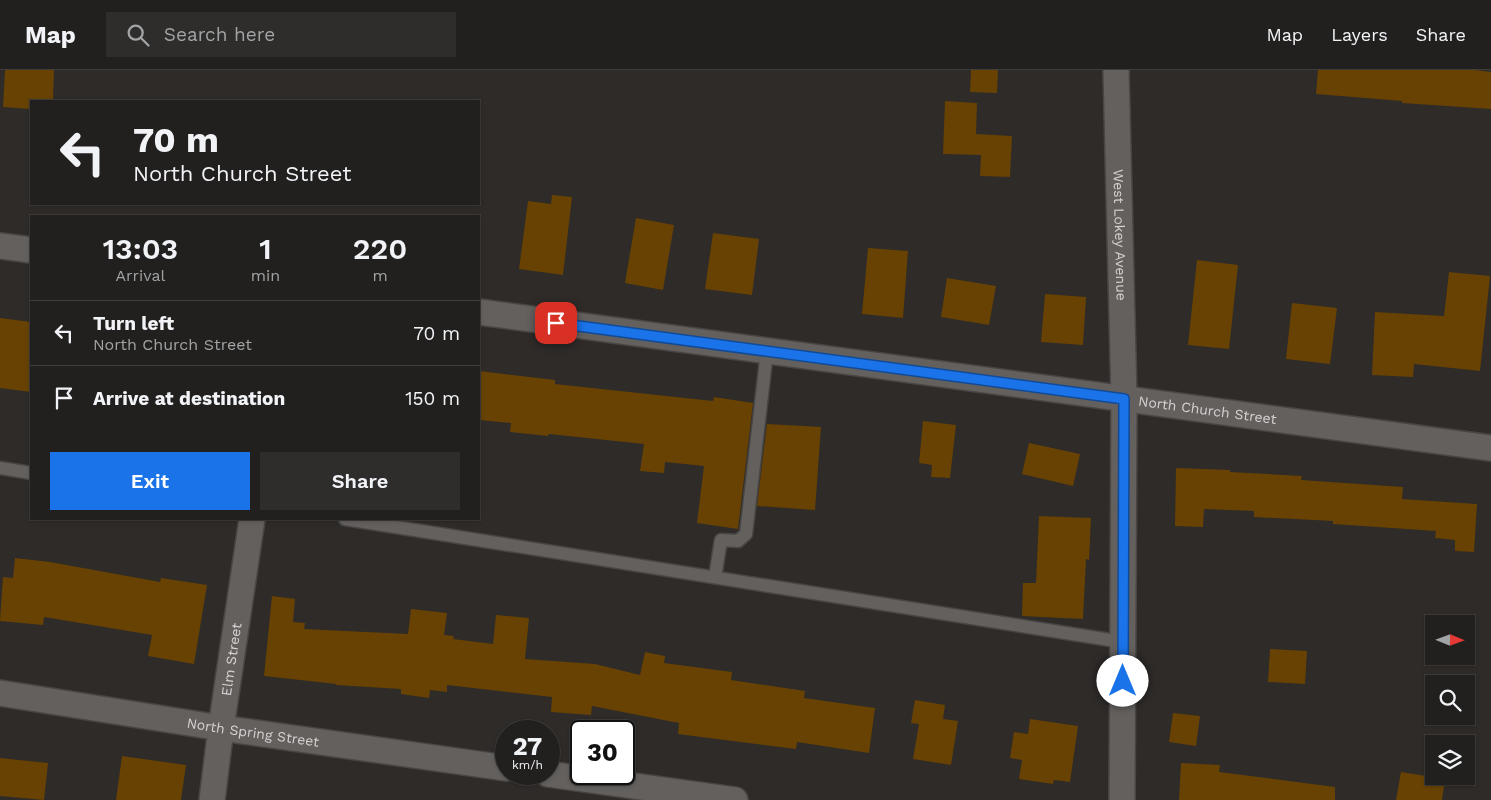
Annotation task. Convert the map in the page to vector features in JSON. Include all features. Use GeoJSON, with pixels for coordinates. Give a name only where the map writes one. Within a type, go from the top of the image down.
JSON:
{"type":"FeatureCollection","features":[{"type":"Feature","properties":{"kind":"street","name":"West Lokey Avenue"},"geometry":{"type":"LineString","coordinates":[[1116,70],[1124,399],[1122,800]]}},
{"type":"Feature","properties":{"kind":"street"},"geometry":{"type":"LineString","coordinates":[[0,246],[30,250]]}},
{"type":"Feature","properties":{"kind":"street","name":"North Church Street"},"geometry":{"type":"LineString","coordinates":[[480,312],[1491,448]]}},
{"type":"Feature","properties":{"kind":"street","name":"Elm Street"},"geometry":{"type":"LineString","coordinates":[[212,800],[252,520]]}},
{"type":"Feature","properties":{"kind":"street","name":"North Spring Street"},"geometry":{"type":"LineString","coordinates":[[0,693],[221,728],[495,766]]}},
{"type":"Feature","properties":{"kind":"street"},"geometry":{"type":"LineString","coordinates":[[560,776],[735,800]]}},
{"type":"Feature","properties":{"kind":"lane"},"geometry":{"type":"LineString","coordinates":[[715,577],[721,540],[738,541],[746,534],[767,351]]}},
{"type":"Feature","properties":{"kind":"lane"},"geometry":{"type":"LineString","coordinates":[[0,468],[30,473]]}},
{"type":"Feature","properties":{"kind":"lane"},"geometry":{"type":"LineString","coordinates":[[351,520],[1123,642]]}},
{"type":"Feature","properties":{"kind":"building"},"geometry":{"type":"Polygon","coordinates":[[[5,70],[54,70],[53,100],[30,100],[30,109],[3,107],[5,70]]]}},
{"type":"Feature","properties":{"kind":"building"},"geometry":{"type":"Polygon","coordinates":[[[971,70],[998,70],[997,93],[970,92],[971,70]]]}},
{"type":"Feature","properties":{"kind":"building"},"geometry":{"type":"Polygon","coordinates":[[[1318,70],[1475,70],[1491,72],[1491,109],[1402,103],[1402,101],[1316,94],[1318,70]]]}},
{"type":"Feature","properties":{"kind":"building"},"geometry":{"type":"Polygon","coordinates":[[[945,101],[977,103],[976,134],[1012,136],[1010,177],[980,176],[981,155],[943,154],[945,101]]]}},
{"type":"Feature","properties":{"kind":"building"},"geometry":{"type":"Polygon","coordinates":[[[552,195],[572,197],[563,275],[519,269],[528,201],[551,204],[552,195]]]}},
{"type":"Feature","properties":{"kind":"building"},"geometry":{"type":"Polygon","coordinates":[[[636,218],[674,225],[663,290],[625,283],[636,218]]]}},
{"type":"Feature","properties":{"kind":"building"},"geometry":{"type":"Polygon","coordinates":[[[713,233],[759,239],[752,295],[705,289],[713,233]]]}},
{"type":"Feature","properties":{"kind":"building"},"geometry":{"type":"Polygon","coordinates":[[[868,248],[908,251],[903,318],[862,314],[868,248]]]}},
{"type":"Feature","properties":{"kind":"building"},"geometry":{"type":"Polygon","coordinates":[[[1197,260],[1238,265],[1229,349],[1188,345],[1197,260]]]}},
{"type":"Feature","properties":{"kind":"building"},"geometry":{"type":"Polygon","coordinates":[[[1449,272],[1490,276],[1480,371],[1414,364],[1413,377],[1372,375],[1375,312],[1444,316],[1449,272]]]}},
{"type":"Feature","properties":{"kind":"building"},"geometry":{"type":"Polygon","coordinates":[[[947,278],[996,286],[989,325],[941,317],[947,278]]]}},
{"type":"Feature","properties":{"kind":"building"},"geometry":{"type":"Polygon","coordinates":[[[1045,294],[1086,297],[1083,345],[1041,342],[1045,294]]]}},
{"type":"Feature","properties":{"kind":"building"},"geometry":{"type":"Polygon","coordinates":[[[1292,303],[1337,308],[1330,364],[1286,359],[1292,303]]]}},
{"type":"Feature","properties":{"kind":"building"},"geometry":{"type":"Polygon","coordinates":[[[0,318],[30,322],[30,392],[0,388],[0,318]]]}},
{"type":"Feature","properties":{"kind":"building"},"geometry":{"type":"Polygon","coordinates":[[[480,371],[555,380],[555,384],[713,401],[714,397],[753,403],[738,529],[697,523],[704,466],[665,462],[664,473],[640,471],[644,444],[510,432],[511,423],[480,420],[480,371]]]}},
{"type":"Feature","properties":{"kind":"building"},"geometry":{"type":"Polygon","coordinates":[[[923,421],[956,425],[950,478],[931,477],[932,465],[919,463],[923,421]]]}},
{"type":"Feature","properties":{"kind":"building"},"geometry":{"type":"Polygon","coordinates":[[[767,424],[821,427],[815,510],[757,506],[767,424]]]}},
{"type":"Feature","properties":{"kind":"building"},"geometry":{"type":"Polygon","coordinates":[[[1029,443],[1080,454],[1073,486],[1022,474],[1029,443]]]}},
{"type":"Feature","properties":{"kind":"building"},"geometry":{"type":"Polygon","coordinates":[[[1176,468],[1302,476],[1301,480],[1403,487],[1402,499],[1477,504],[1474,552],[1455,551],[1455,540],[1435,538],[1436,531],[1333,524],[1333,521],[1254,517],[1254,511],[1204,509],[1203,527],[1175,526],[1176,468]]]}},
{"type":"Feature","properties":{"kind":"building"},"geometry":{"type":"Polygon","coordinates":[[[1039,516],[1091,518],[1089,560],[1086,559],[1083,619],[1022,616],[1023,583],[1036,583],[1039,516]]]}},
{"type":"Feature","properties":{"kind":"building"},"geometry":{"type":"Polygon","coordinates":[[[15,558],[50,562],[160,582],[161,578],[207,585],[194,664],[148,656],[152,635],[44,617],[43,625],[0,621],[3,577],[13,578],[15,558]]]}},
{"type":"Feature","properties":{"kind":"building"},"geometry":{"type":"Polygon","coordinates":[[[272,596],[295,599],[293,622],[305,623],[304,629],[408,634],[411,609],[447,613],[444,635],[454,636],[453,639],[493,644],[496,615],[529,618],[525,659],[595,664],[640,675],[645,652],[665,656],[664,663],[732,672],[731,680],[805,691],[804,698],[875,708],[869,753],[797,742],[796,749],[678,734],[679,723],[592,706],[591,715],[551,712],[552,697],[447,685],[447,692],[430,690],[429,698],[401,694],[401,689],[336,685],[264,676],[272,596]]]}},
{"type":"Feature","properties":{"kind":"building"},"geometry":{"type":"Polygon","coordinates":[[[1270,649],[1307,651],[1305,684],[1268,682],[1270,649]]]}},
{"type":"Feature","properties":{"kind":"building"},"geometry":{"type":"Polygon","coordinates":[[[915,700],[945,705],[943,719],[958,721],[951,765],[913,759],[919,724],[911,723],[915,700]]]}},
{"type":"Feature","properties":{"kind":"building"},"geometry":{"type":"Polygon","coordinates":[[[1173,713],[1200,716],[1196,746],[1169,742],[1173,713]]]}},
{"type":"Feature","properties":{"kind":"building"},"geometry":{"type":"Polygon","coordinates":[[[1030,719],[1078,726],[1070,782],[1054,780],[1053,784],[1019,779],[1022,760],[1010,758],[1014,732],[1028,734],[1030,719]]]}},
{"type":"Feature","properties":{"kind":"building"},"geometry":{"type":"Polygon","coordinates":[[[122,756],[186,765],[181,800],[116,800],[122,756]]]}},
{"type":"Feature","properties":{"kind":"building"},"geometry":{"type":"Polygon","coordinates":[[[0,758],[48,763],[44,800],[0,796],[0,758]]]}},
{"type":"Feature","properties":{"kind":"building"},"geometry":{"type":"Polygon","coordinates":[[[1181,763],[1220,765],[1219,772],[1335,787],[1335,800],[1179,800],[1181,763]]]}},
{"type":"Feature","properties":{"kind":"building"},"geometry":{"type":"Polygon","coordinates":[[[1401,772],[1425,776],[1425,785],[1444,785],[1442,800],[1396,800],[1401,772]]]}},
{"type":"Feature","properties":{"kind":"route"},"geometry":{"type":"LineString","coordinates":[[556,323],[1124,399],[1123,681]]}}]}
